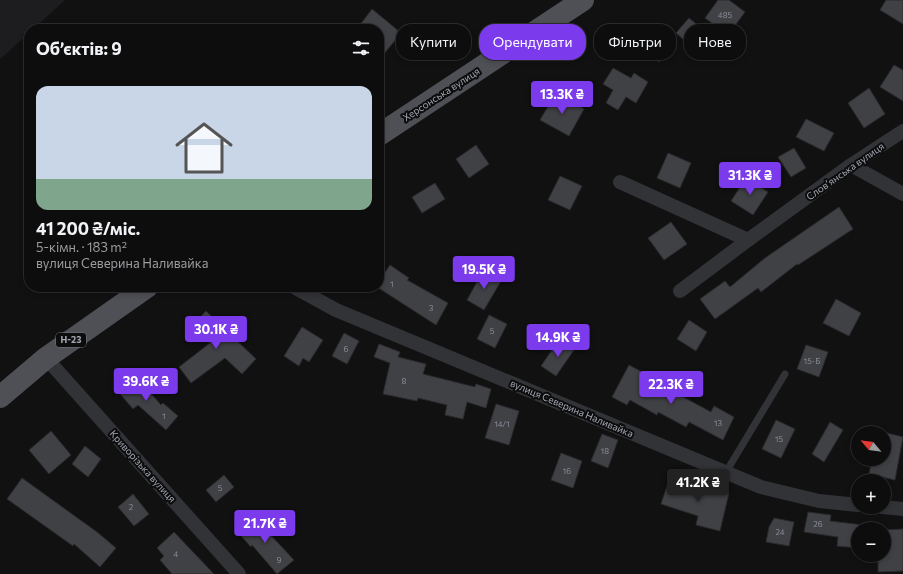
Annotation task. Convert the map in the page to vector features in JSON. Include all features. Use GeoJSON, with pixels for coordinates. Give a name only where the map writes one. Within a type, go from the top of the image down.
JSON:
{"type":"FeatureCollection","features":[{"type":"Feature","properties":{"kind":"main road","name":"Херсонська вулиця"},"geometry":{"type":"LineString","coordinates":[[384,132],[583,0]]}},
{"type":"Feature","properties":{"kind":"main road","name":"Н-23"},"geometry":{"type":"LineString","coordinates":[[0,397],[46,358],[140,292]]}},
{"type":"Feature","properties":{"kind":"street","name":"Словʼянська вулиця"},"geometry":{"type":"LineString","coordinates":[[680,291],[851,166],[903,131]]}},
{"type":"Feature","properties":{"kind":"street"},"geometry":{"type":"LineString","coordinates":[[851,166],[903,194]]}},
{"type":"Feature","properties":{"kind":"street"},"geometry":{"type":"LineString","coordinates":[[620,182],[748,240]]}},
{"type":"Feature","properties":{"kind":"street","name":"вулиця Северина Наливайка"},"geometry":{"type":"LineString","coordinates":[[303,292],[336,310],[761,487],[819,501],[851,504]]}},
{"type":"Feature","properties":{"kind":"street","name":"Криворізька вулиця"},"geometry":{"type":"LineString","coordinates":[[46,358],[239,574]]}},
{"type":"Feature","properties":{"kind":"street"},"geometry":{"type":"LineString","coordinates":[[891,508],[903,509]]}},
{"type":"Feature","properties":{"kind":"lane"},"geometry":{"type":"LineString","coordinates":[[726,472],[785,374]]}},
{"type":"Feature","properties":{"kind":"shaded area"},"geometry":{"type":"Polygon","coordinates":[[[0,0],[65,0],[39,24],[24,24],[24,37],[0,59],[0,0]]]}},
{"type":"Feature","properties":{"kind":"building"},"geometry":{"type":"Polygon","coordinates":[[[718,0],[729,0],[745,12],[736,24],[713,24],[705,18],[718,0]]]}},
{"type":"Feature","properties":{"kind":"building"},"geometry":{"type":"Polygon","coordinates":[[[886,0],[903,0],[903,24],[880,10],[886,0]]]}},
{"type":"Feature","properties":{"kind":"building"},"geometry":{"type":"Polygon","coordinates":[[[372,9],[396,29],[396,39],[384,54],[384,24],[361,24],[372,9]]]}},
{"type":"Feature","properties":{"kind":"building"},"geometry":{"type":"Polygon","coordinates":[[[689,18],[696,24],[684,24],[684,40],[676,33],[689,18]]]}},
{"type":"Feature","properties":{"kind":"building"},"geometry":{"type":"Polygon","coordinates":[[[894,65],[903,70],[903,101],[880,87],[894,65]]]}},
{"type":"Feature","properties":{"kind":"building"},"geometry":{"type":"Polygon","coordinates":[[[613,68],[631,78],[634,73],[648,82],[636,103],[626,97],[618,110],[606,103],[613,90],[603,84],[613,68]]]}},
{"type":"Feature","properties":{"kind":"building"},"geometry":{"type":"Polygon","coordinates":[[[869,88],[885,114],[864,128],[848,103],[869,88]]]}},
{"type":"Feature","properties":{"kind":"building"},"geometry":{"type":"Polygon","coordinates":[[[556,93],[584,109],[569,136],[540,120],[556,93]]]}},
{"type":"Feature","properties":{"kind":"building"},"geometry":{"type":"Polygon","coordinates":[[[806,119],[834,133],[824,151],[796,137],[806,119]]]}},
{"type":"Feature","properties":{"kind":"building"},"geometry":{"type":"Polygon","coordinates":[[[476,145],[489,164],[469,178],[456,159],[476,145]]]}},
{"type":"Feature","properties":{"kind":"building"},"geometry":{"type":"Polygon","coordinates":[[[794,148],[806,168],[791,177],[778,157],[794,148]]]}},
{"type":"Feature","properties":{"kind":"building"},"geometry":{"type":"Polygon","coordinates":[[[668,153],[691,163],[680,188],[657,178],[668,153]]]}},
{"type":"Feature","properties":{"kind":"building"},"geometry":{"type":"Polygon","coordinates":[[[560,176],[582,186],[570,210],[548,200],[560,176]]]}},
{"type":"Feature","properties":{"kind":"building"},"geometry":{"type":"Polygon","coordinates":[[[746,178],[768,192],[753,215],[731,201],[746,178]]]}},
{"type":"Feature","properties":{"kind":"building"},"geometry":{"type":"Polygon","coordinates":[[[435,183],[445,199],[422,213],[412,197],[435,183]]]}},
{"type":"Feature","properties":{"kind":"building"},"geometry":{"type":"Polygon","coordinates":[[[839,207],[853,229],[798,265],[797,264],[761,292],[758,288],[715,319],[700,299],[725,281],[730,287],[765,258],[839,207]]]}},
{"type":"Feature","properties":{"kind":"building"},"geometry":{"type":"Polygon","coordinates":[[[671,222],[687,244],[664,260],[648,238],[671,222]]]}},
{"type":"Feature","properties":{"kind":"building"},"geometry":{"type":"Polygon","coordinates":[[[390,265],[409,278],[407,280],[448,303],[436,325],[384,292],[384,274],[390,265]]]}},
{"type":"Feature","properties":{"kind":"building"},"geometry":{"type":"Polygon","coordinates":[[[483,271],[501,281],[484,310],[467,300],[483,271]]]}},
{"type":"Feature","properties":{"kind":"building"},"geometry":{"type":"Polygon","coordinates":[[[836,299],[861,313],[849,336],[823,323],[836,299]]]}},
{"type":"Feature","properties":{"kind":"building"},"geometry":{"type":"Polygon","coordinates":[[[206,311],[256,359],[242,374],[225,358],[191,383],[179,367],[210,343],[192,326],[206,311]]]}},
{"type":"Feature","properties":{"kind":"building"},"geometry":{"type":"Polygon","coordinates":[[[489,315],[507,324],[495,348],[477,339],[489,315]]]}},
{"type":"Feature","properties":{"kind":"building"},"geometry":{"type":"Polygon","coordinates":[[[689,320],[707,332],[696,351],[677,339],[689,320]]]}},
{"type":"Feature","properties":{"kind":"building"},"geometry":{"type":"Polygon","coordinates":[[[302,327],[323,340],[309,362],[303,358],[299,366],[284,356],[302,327]]]}},
{"type":"Feature","properties":{"kind":"building"},"geometry":{"type":"Polygon","coordinates":[[[344,333],[359,341],[347,364],[332,356],[344,333]]]}},
{"type":"Feature","properties":{"kind":"building"},"geometry":{"type":"Polygon","coordinates":[[[559,340],[574,350],[556,376],[541,366],[559,340]]]}},
{"type":"Feature","properties":{"kind":"building"},"geometry":{"type":"Polygon","coordinates":[[[379,344],[400,352],[398,357],[426,364],[423,374],[475,387],[476,384],[491,389],[486,408],[467,402],[463,419],[445,415],[447,405],[418,398],[417,401],[383,394],[390,363],[374,357],[379,344]]]}},
{"type":"Feature","properties":{"kind":"building"},"geometry":{"type":"Polygon","coordinates":[[[806,345],[828,352],[819,377],[797,369],[806,345]]]}},
{"type":"Feature","properties":{"kind":"building"},"geometry":{"type":"Polygon","coordinates":[[[629,365],[644,373],[640,381],[644,385],[671,400],[674,392],[711,412],[714,406],[734,417],[723,440],[689,422],[686,427],[658,412],[657,415],[630,400],[627,405],[612,397],[629,365]]]}},
{"type":"Feature","properties":{"kind":"building"},"geometry":{"type":"Polygon","coordinates":[[[134,374],[161,405],[163,403],[178,416],[166,430],[138,405],[133,409],[116,389],[134,374]]]}},
{"type":"Feature","properties":{"kind":"building"},"geometry":{"type":"Polygon","coordinates":[[[496,404],[519,411],[509,445],[485,438],[496,404]]]}},
{"type":"Feature","properties":{"kind":"building"},"geometry":{"type":"Polygon","coordinates":[[[776,420],[795,429],[781,458],[762,449],[776,420]]]}},
{"type":"Feature","properties":{"kind":"building"},"geometry":{"type":"Polygon","coordinates":[[[830,422],[843,430],[824,462],[812,454],[830,422]]]}},
{"type":"Feature","properties":{"kind":"building"},"geometry":{"type":"Polygon","coordinates":[[[51,431],[71,455],[49,474],[29,450],[51,431]]]}},
{"type":"Feature","properties":{"kind":"building"},"geometry":{"type":"Polygon","coordinates":[[[602,434],[618,440],[608,468],[591,461],[602,434]]]}},
{"type":"Feature","properties":{"kind":"building"},"geometry":{"type":"Polygon","coordinates":[[[891,434],[903,437],[895,480],[891,479],[891,474],[869,474],[871,466],[891,466],[891,434]]]}},
{"type":"Feature","properties":{"kind":"building"},"geometry":{"type":"Polygon","coordinates":[[[85,446],[101,459],[88,477],[72,464],[85,446]]]}},
{"type":"Feature","properties":{"kind":"building"},"geometry":{"type":"Polygon","coordinates":[[[561,453],[582,461],[573,488],[551,480],[561,453]]]}},
{"type":"Feature","properties":{"kind":"building"},"geometry":{"type":"Polygon","coordinates":[[[224,475],[234,487],[216,502],[206,490],[224,475]]]}},
{"type":"Feature","properties":{"kind":"building"},"geometry":{"type":"Polygon","coordinates":[[[22,478],[97,532],[116,548],[100,567],[74,544],[73,546],[7,499],[22,478]]]}},
{"type":"Feature","properties":{"kind":"building"},"geometry":{"type":"Polygon","coordinates":[[[669,480],[729,493],[720,531],[696,525],[698,516],[661,504],[669,480]]]}},
{"type":"Feature","properties":{"kind":"building"},"geometry":{"type":"Polygon","coordinates":[[[133,494],[149,514],[134,526],[118,507],[133,494]]]}},
{"type":"Feature","properties":{"kind":"building"},"geometry":{"type":"Polygon","coordinates":[[[808,512],[831,515],[830,521],[851,524],[851,547],[837,546],[838,537],[804,532],[808,512]]]}},
{"type":"Feature","properties":{"kind":"building"},"geometry":{"type":"Polygon","coordinates":[[[252,515],[294,560],[277,574],[252,545],[251,547],[236,530],[252,515]]]}},
{"type":"Feature","properties":{"kind":"building"},"geometry":{"type":"Polygon","coordinates":[[[774,518],[794,522],[789,546],[766,542],[769,527],[774,518]]]}},
{"type":"Feature","properties":{"kind":"building"},"geometry":{"type":"Polygon","coordinates":[[[903,529],[903,571],[878,572],[878,562],[891,562],[891,530],[903,529]]]}},
{"type":"Feature","properties":{"kind":"building"},"geometry":{"type":"Polygon","coordinates":[[[174,532],[214,574],[172,574],[160,560],[164,556],[157,548],[174,532]]]}}]}
